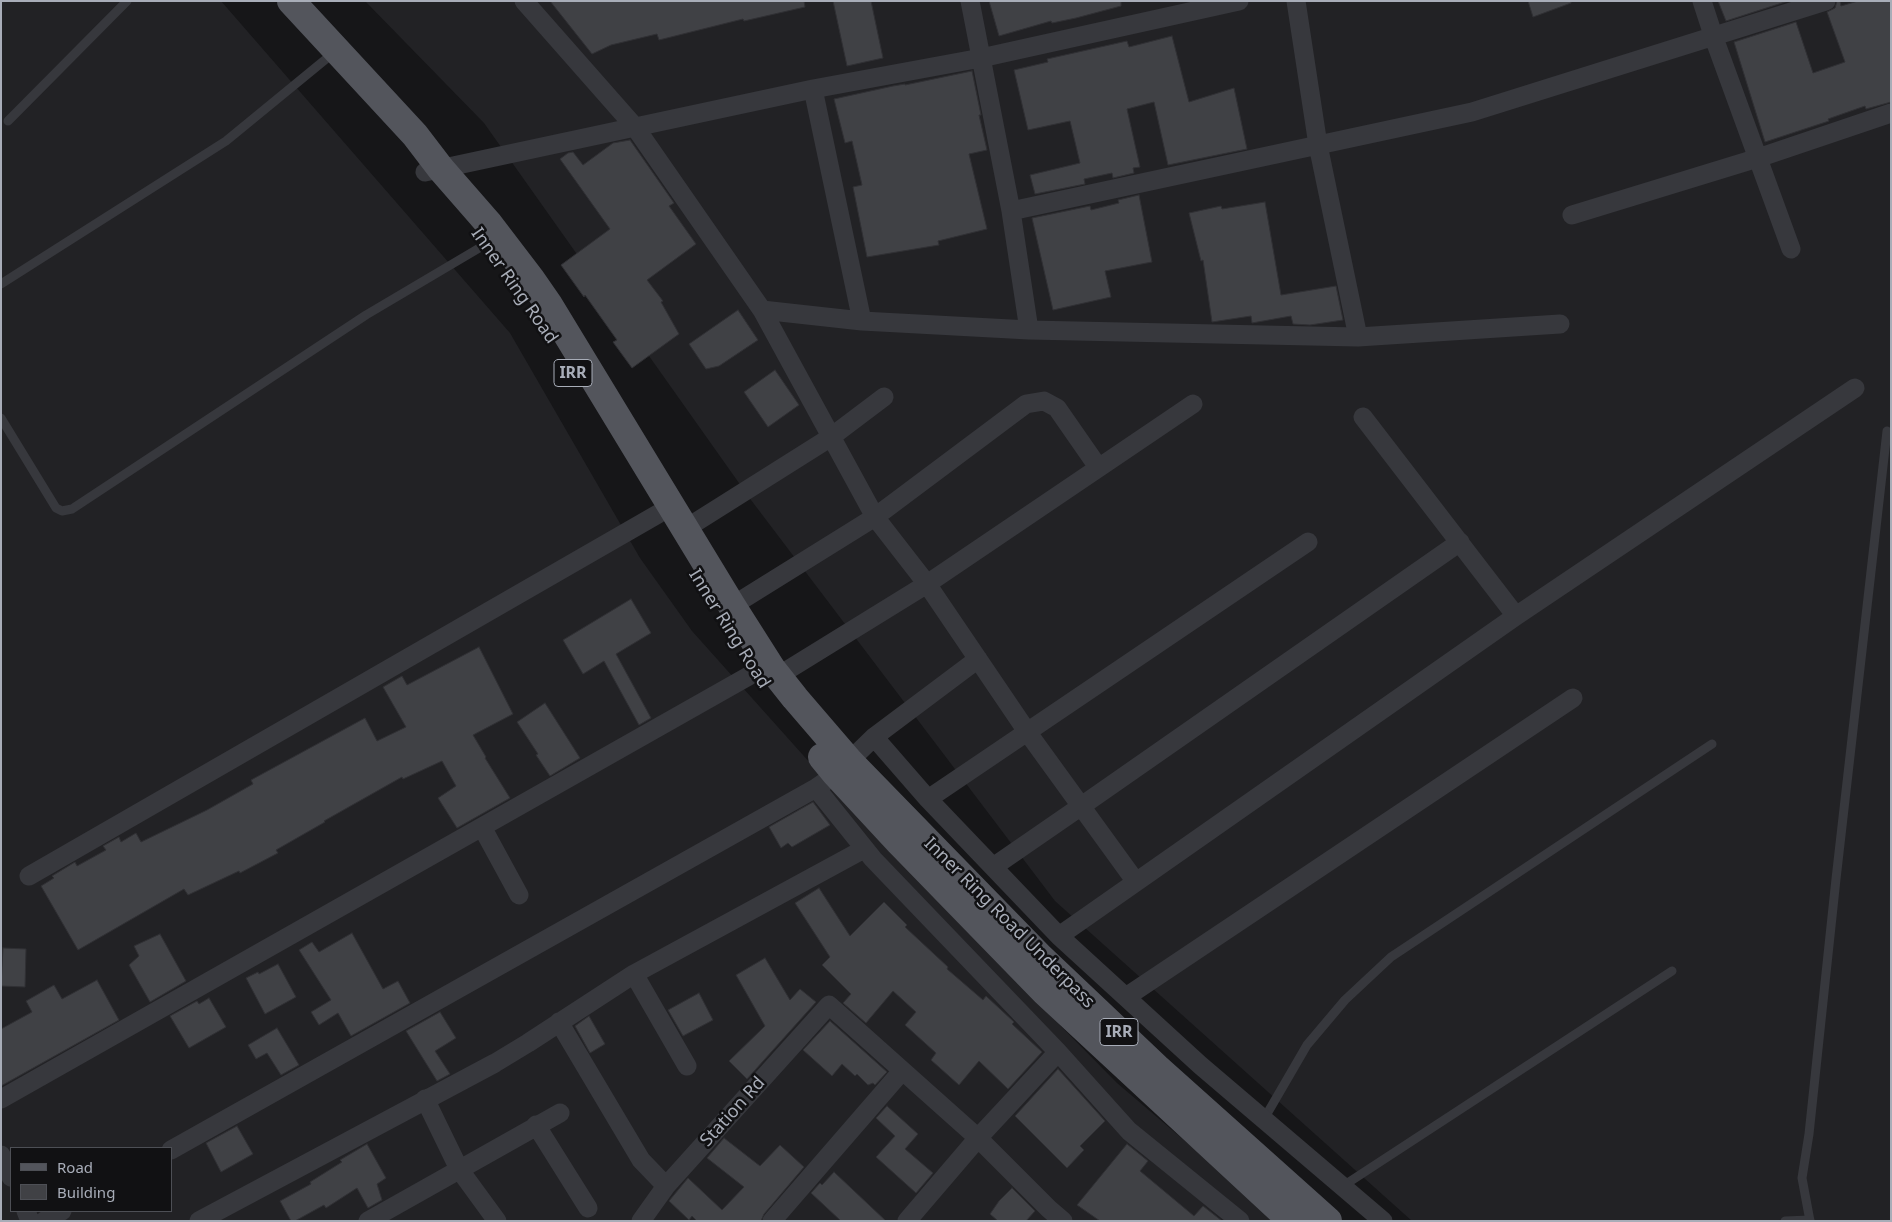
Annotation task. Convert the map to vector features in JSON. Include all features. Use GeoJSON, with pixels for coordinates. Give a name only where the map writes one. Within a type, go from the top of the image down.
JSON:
{"type":"FeatureCollection","features":[{"type":"Feature","properties":{"kind":"main road","name":"Inner Ring Road"},"geometry":{"type":"LineString","coordinates":[[270,1],[433,171],[489,224],[540,292],[732,606],[766,675]]}},
{"type":"Feature","properties":{"kind":"main road","name":"Inner Ring Road"},"geometry":{"type":"LineString","coordinates":[[291,1],[415,135],[433,171],[543,324],[658,514],[834,775]]}},
{"type":"Feature","properties":{"kind":"main road","name":"Inner Ring Road Underpass"},"geometry":{"type":"LineString","coordinates":[[834,775],[1045,992],[1292,1221]]}},
{"type":"Feature","properties":{"kind":"main road","name":"Inner Ring Road Underpass"},"geometry":{"type":"LineString","coordinates":[[834,775],[1041,958],[1157,1068],[1328,1221]]}},
{"type":"Feature","properties":{"kind":"street"},"geometry":{"type":"LineString","coordinates":[[524,1],[634,127],[762,310],[875,517],[927,584],[1080,808],[1136,882]]}},
{"type":"Feature","properties":{"kind":"street"},"geometry":{"type":"LineString","coordinates":[[970,1],[1011,210],[1029,330]]}},
{"type":"Feature","properties":{"kind":"street"},"geometry":{"type":"LineString","coordinates":[[433,171],[813,89],[981,58],[1239,1]]}},
{"type":"Feature","properties":{"kind":"street"},"geometry":{"type":"LineString","coordinates":[[1296,1],[1318,145],[1358,337]]}},
{"type":"Feature","properties":{"kind":"street"},"geometry":{"type":"LineString","coordinates":[[1702,1],[1791,249]]}},
{"type":"Feature","properties":{"kind":"street"},"geometry":{"type":"LineString","coordinates":[[1011,210],[1472,112],[1714,38],[1826,1]]}},
{"type":"Feature","properties":{"kind":"street"},"geometry":{"type":"LineString","coordinates":[[813,89],[862,321]]}},
{"type":"Feature","properties":{"kind":"street"},"geometry":{"type":"LineString","coordinates":[[1572,215],[1758,158],[1891,113]]}},
{"type":"Feature","properties":{"kind":"street"},"geometry":{"type":"LineString","coordinates":[[762,310],[862,321],[1029,330],[1358,337],[1560,324]]}},
{"type":"Feature","properties":{"kind":"street"},"geometry":{"type":"LineString","coordinates":[[1059,936],[1516,616],[1855,388]]}},
{"type":"Feature","properties":{"kind":"street"},"geometry":{"type":"LineString","coordinates":[[685,529],[831,437],[884,397]]}},
{"type":"Feature","properties":{"kind":"street"},"geometry":{"type":"LineString","coordinates":[[732,606],[875,517],[1026,404],[1044,401],[1057,408],[1098,467]]}},
{"type":"Feature","properties":{"kind":"street"},"geometry":{"type":"LineString","coordinates":[[1,1099],[482,827],[766,675],[927,584],[1193,404]]}},
{"type":"Feature","properties":{"kind":"street"},"geometry":{"type":"LineString","coordinates":[[1364,417],[1516,616]]}},
{"type":"Feature","properties":{"kind":"street"},"geometry":{"type":"LineString","coordinates":[[29,876],[658,514]]}},
{"type":"Feature","properties":{"kind":"street"},"geometry":{"type":"LineString","coordinates":[[928,799],[1308,542]]}},
{"type":"Feature","properties":{"kind":"street"},"geometry":{"type":"LineString","coordinates":[[993,867],[1460,542]]}},
{"type":"Feature","properties":{"kind":"street"},"geometry":{"type":"LineString","coordinates":[[172,1149],[834,775],[874,738],[978,659]]}},
{"type":"Feature","properties":{"kind":"street"},"geometry":{"type":"LineString","coordinates":[[1126,997],[1573,698]]}},
{"type":"Feature","properties":{"kind":"street"},"geometry":{"type":"LineString","coordinates":[[874,738],[928,799],[1059,936],[1200,1065],[1383,1221]]}},
{"type":"Feature","properties":{"kind":"street"},"geometry":{"type":"LineString","coordinates":[[834,775],[864,849],[1058,1052],[1129,1131],[1240,1221]]}},
{"type":"Feature","properties":{"kind":"street"},"geometry":{"type":"LineString","coordinates":[[482,827],[519,895]]}},
{"type":"Feature","properties":{"kind":"street"},"geometry":{"type":"LineString","coordinates":[[199,1221],[495,1063],[528,1044],[634,974],[864,849]]}},
{"type":"Feature","properties":{"kind":"street"},"geometry":{"type":"LineString","coordinates":[[634,974],[687,1066]]}},
{"type":"Feature","properties":{"kind":"street","name":"Station Rd"},"geometry":{"type":"LineString","coordinates":[[641,1221],[666,1186],[830,1005],[902,1071]]}},
{"type":"Feature","properties":{"kind":"street"},"geometry":{"type":"LineString","coordinates":[[559,1022],[641,1160],[666,1186]]}},
{"type":"Feature","properties":{"kind":"street"},"geometry":{"type":"LineString","coordinates":[[907,1221],[978,1138],[1058,1052]]}},
{"type":"Feature","properties":{"kind":"street"},"geometry":{"type":"LineString","coordinates":[[772,1221],[902,1071],[978,1138],[1050,1217]]}},
{"type":"Feature","properties":{"kind":"street"},"geometry":{"type":"LineString","coordinates":[[425,1099],[459,1169],[497,1221]]}},
{"type":"Feature","properties":{"kind":"street"},"geometry":{"type":"LineString","coordinates":[[368,1221],[397,1213],[459,1169],[560,1113]]}},
{"type":"Feature","properties":{"kind":"street"},"geometry":{"type":"LineString","coordinates":[[536,1125],[588,1208]]}},
{"type":"Feature","properties":{"kind":"street"},"geometry":{"type":"LineString","coordinates":[[1,1155],[10,1174]]}},
{"type":"Feature","properties":{"kind":"street"},"geometry":{"type":"LineString","coordinates":[[44,1221],[60,1212]]}},
{"type":"Feature","properties":{"kind":"lane"},"geometry":{"type":"LineString","coordinates":[[8,121],[127,1]]}},
{"type":"Feature","properties":{"kind":"lane"},"geometry":{"type":"LineString","coordinates":[[1,284],[226,141],[326,59]]}},
{"type":"Feature","properties":{"kind":"lane"},"geometry":{"type":"LineString","coordinates":[[1,418],[56,508],[62,511],[72,509],[366,315],[486,244]]}},
{"type":"Feature","properties":{"kind":"lane"},"geometry":{"type":"LineString","coordinates":[[1785,1221],[1810,1220],[1802,1178],[1809,1134],[1887,431]]}},
{"type":"Feature","properties":{"kind":"lane"},"geometry":{"type":"LineString","coordinates":[[1264,1119],[1307,1045],[1345,1000],[1391,957],[1712,744]]}},
{"type":"Feature","properties":{"kind":"lane"},"geometry":{"type":"LineString","coordinates":[[1343,1186],[1672,971]]}},
{"type":"Feature","properties":{"kind":"shaded area"},"geometry":{"type":"Polygon","coordinates":[[[1,1],[221,1],[510,333],[640,558],[692,631],[896,859],[1117,1083],[1279,1221],[1,1221],[1,1]]]}},
{"type":"Feature","properties":{"kind":"shaded area"},"geometry":{"type":"Polygon","coordinates":[[[365,1],[1891,1],[1891,1221],[1412,1221],[1055,901],[751,500],[484,123],[365,1]]]}},
{"type":"Feature","properties":{"kind":"building"},"geometry":{"type":"Polygon","coordinates":[[[550,1],[804,1],[805,7],[744,21],[743,19],[659,40],[657,34],[611,45],[592,54],[550,1]]]}},
{"type":"Feature","properties":{"kind":"building"},"geometry":{"type":"Polygon","coordinates":[[[833,1],[871,1],[883,58],[847,66],[833,1]]]}},
{"type":"Feature","properties":{"kind":"building"},"geometry":{"type":"Polygon","coordinates":[[[989,1],[1121,1],[1121,6],[1076,18],[1052,23],[1051,21],[999,36],[989,1]]]}},
{"type":"Feature","properties":{"kind":"building"},"geometry":{"type":"Polygon","coordinates":[[[1528,1],[1571,1],[1571,3],[1533,17],[1528,1]]]}},
{"type":"Feature","properties":{"kind":"building"},"geometry":{"type":"Polygon","coordinates":[[[1718,1],[1788,1],[1726,21],[1718,1]]]}},
{"type":"Feature","properties":{"kind":"building"},"geometry":{"type":"Polygon","coordinates":[[[1837,1],[1840,1],[1841,6],[1858,1],[1891,1],[1891,102],[1866,109],[1865,106],[1828,119],[1829,121],[1765,142],[1734,42],[1796,22],[1813,73],[1845,62],[1827,12],[1835,8],[1837,1]]]}},
{"type":"Feature","properties":{"kind":"building"},"geometry":{"type":"Polygon","coordinates":[[[1172,36],[1189,102],[1234,88],[1247,149],[1168,165],[1154,102],[1127,109],[1140,167],[1133,168],[1134,173],[1113,178],[1112,173],[1084,179],[1085,184],[1035,194],[1030,175],[1080,163],[1070,121],[1028,130],[1014,70],[1048,62],[1047,59],[1127,41],[1129,47],[1172,36]]]}},
{"type":"Feature","properties":{"kind":"building"},"geometry":{"type":"Polygon","coordinates":[[[972,71],[987,150],[969,154],[987,229],[938,241],[939,245],[867,257],[853,187],[862,185],[852,141],[845,143],[834,99],[972,71]]]}},
{"type":"Feature","properties":{"kind":"building"},"geometry":{"type":"Polygon","coordinates":[[[630,140],[674,203],[669,206],[696,244],[647,280],[663,301],[661,302],[679,334],[632,368],[613,342],[617,340],[561,265],[610,229],[560,159],[573,152],[583,165],[613,143],[630,140]]]}},
{"type":"Feature","properties":{"kind":"building"},"geometry":{"type":"Polygon","coordinates":[[[1139,195],[1152,262],[1105,271],[1111,297],[1053,310],[1032,218],[1090,206],[1091,210],[1119,203],[1118,200],[1139,195]]]}},
{"type":"Feature","properties":{"kind":"building"},"geometry":{"type":"Polygon","coordinates":[[[1265,202],[1281,295],[1336,286],[1343,320],[1310,325],[1293,324],[1291,316],[1252,323],[1251,316],[1212,322],[1203,260],[1201,261],[1189,213],[1221,206],[1222,209],[1265,202]]]}},
{"type":"Feature","properties":{"kind":"building"},"geometry":{"type":"Polygon","coordinates":[[[738,310],[758,340],[719,366],[706,369],[689,344],[738,310]]]}},
{"type":"Feature","properties":{"kind":"building"},"geometry":{"type":"Polygon","coordinates":[[[775,370],[799,405],[768,427],[744,392],[775,370]]]}},
{"type":"Feature","properties":{"kind":"building"},"geometry":{"type":"Polygon","coordinates":[[[631,599],[651,633],[616,654],[651,718],[639,725],[604,661],[583,674],[563,640],[631,599]]]}},
{"type":"Feature","properties":{"kind":"building"},"geometry":{"type":"Polygon","coordinates":[[[479,647],[513,714],[473,735],[510,798],[457,828],[438,798],[456,786],[442,761],[403,779],[402,777],[276,850],[278,853],[240,873],[239,871],[188,895],[184,889],[78,950],[41,886],[54,878],[52,876],[75,862],[77,866],[106,850],[103,846],[119,837],[121,842],[136,833],[141,842],[207,810],[253,784],[251,780],[365,718],[377,741],[406,727],[383,687],[402,676],[407,685],[479,647]]]}},
{"type":"Feature","properties":{"kind":"building"},"geometry":{"type":"Polygon","coordinates":[[[545,703],[580,758],[550,776],[517,722],[545,703]]]}},
{"type":"Feature","properties":{"kind":"building"},"geometry":{"type":"Polygon","coordinates":[[[813,802],[830,825],[792,847],[788,843],[781,848],[769,827],[813,802]]]}},
{"type":"Feature","properties":{"kind":"building"},"geometry":{"type":"Polygon","coordinates":[[[819,888],[850,936],[884,902],[907,925],[905,927],[948,967],[947,969],[983,1000],[986,996],[1042,1052],[1008,1089],[979,1061],[959,1085],[931,1060],[936,1053],[905,1025],[916,1012],[893,991],[866,1023],[843,1003],[851,994],[822,965],[830,957],[795,903],[819,888]]]}},
{"type":"Feature","properties":{"kind":"building"},"geometry":{"type":"Polygon","coordinates":[[[352,933],[383,989],[398,981],[410,1003],[351,1036],[338,1013],[319,1025],[311,1012],[331,1000],[299,950],[312,942],[319,952],[352,933]]]}},
{"type":"Feature","properties":{"kind":"building"},"geometry":{"type":"Polygon","coordinates":[[[160,934],[186,981],[150,1002],[129,965],[139,956],[134,946],[160,934]]]}},
{"type":"Feature","properties":{"kind":"building"},"geometry":{"type":"Polygon","coordinates":[[[3,948],[26,949],[25,987],[1,986],[3,948]]]}},
{"type":"Feature","properties":{"kind":"building"},"geometry":{"type":"Polygon","coordinates":[[[765,958],[790,1000],[800,989],[816,1002],[747,1079],[729,1061],[765,1026],[736,975],[765,958]]]}},
{"type":"Feature","properties":{"kind":"building"},"geometry":{"type":"Polygon","coordinates":[[[278,964],[296,997],[265,1014],[246,978],[258,972],[259,974],[278,964]]]}},
{"type":"Feature","properties":{"kind":"building"},"geometry":{"type":"Polygon","coordinates":[[[97,980],[119,1020],[1,1086],[1,1029],[32,1012],[26,1001],[54,985],[62,999],[97,980]]]}},
{"type":"Feature","properties":{"kind":"building"},"geometry":{"type":"Polygon","coordinates":[[[699,993],[713,1020],[683,1036],[668,1010],[699,993]]]}},
{"type":"Feature","properties":{"kind":"building"},"geometry":{"type":"Polygon","coordinates":[[[209,998],[226,1027],[189,1048],[170,1016],[197,1001],[199,1004],[209,998]]]}},
{"type":"Feature","properties":{"kind":"building"},"geometry":{"type":"Polygon","coordinates":[[[440,1012],[456,1038],[435,1051],[450,1074],[437,1081],[406,1031],[440,1012]]]}},
{"type":"Feature","properties":{"kind":"building"},"geometry":{"type":"Polygon","coordinates":[[[589,1016],[605,1044],[590,1053],[575,1026],[589,1016]]]}},
{"type":"Feature","properties":{"kind":"building"},"geometry":{"type":"Polygon","coordinates":[[[830,1021],[887,1072],[875,1085],[873,1083],[868,1085],[857,1074],[855,1076],[842,1064],[832,1076],[803,1050],[830,1021]]]}},
{"type":"Feature","properties":{"kind":"building"},"geometry":{"type":"Polygon","coordinates":[[[277,1028],[299,1065],[281,1075],[267,1053],[256,1059],[248,1045],[277,1028]]]}},
{"type":"Feature","properties":{"kind":"building"},"geometry":{"type":"Polygon","coordinates":[[[1058,1069],[1105,1121],[1080,1146],[1084,1150],[1067,1168],[1015,1116],[1058,1069]]]}},
{"type":"Feature","properties":{"kind":"building"},"geometry":{"type":"Polygon","coordinates":[[[887,1106],[918,1134],[905,1149],[933,1173],[916,1193],[876,1157],[895,1136],[876,1118],[887,1106]]]}},
{"type":"Feature","properties":{"kind":"building"},"geometry":{"type":"Polygon","coordinates":[[[237,1126],[253,1154],[221,1172],[206,1143],[237,1126]]]}},
{"type":"Feature","properties":{"kind":"building"},"geometry":{"type":"Polygon","coordinates":[[[724,1138],[760,1166],[780,1145],[804,1167],[764,1214],[761,1221],[697,1221],[692,1216],[689,1220],[669,1201],[688,1178],[722,1210],[744,1187],[707,1158],[724,1138]]]}},
{"type":"Feature","properties":{"kind":"building"},"geometry":{"type":"Polygon","coordinates":[[[367,1144],[386,1178],[377,1184],[382,1200],[368,1208],[357,1188],[326,1208],[324,1205],[295,1221],[291,1221],[280,1201],[311,1184],[310,1182],[342,1162],[340,1160],[367,1144]]]}},
{"type":"Feature","properties":{"kind":"building"},"geometry":{"type":"Polygon","coordinates":[[[1127,1144],[1148,1161],[1140,1171],[1194,1216],[1203,1206],[1222,1221],[1100,1221],[1077,1205],[1127,1144]]]}},
{"type":"Feature","properties":{"kind":"building"},"geometry":{"type":"Polygon","coordinates":[[[834,1172],[886,1221],[841,1221],[811,1193],[820,1183],[822,1185],[834,1172]]]}},
{"type":"Feature","properties":{"kind":"building"},"geometry":{"type":"Polygon","coordinates":[[[1012,1188],[1035,1211],[1026,1221],[998,1221],[990,1214],[999,1201],[1012,1188]]]}}]}
